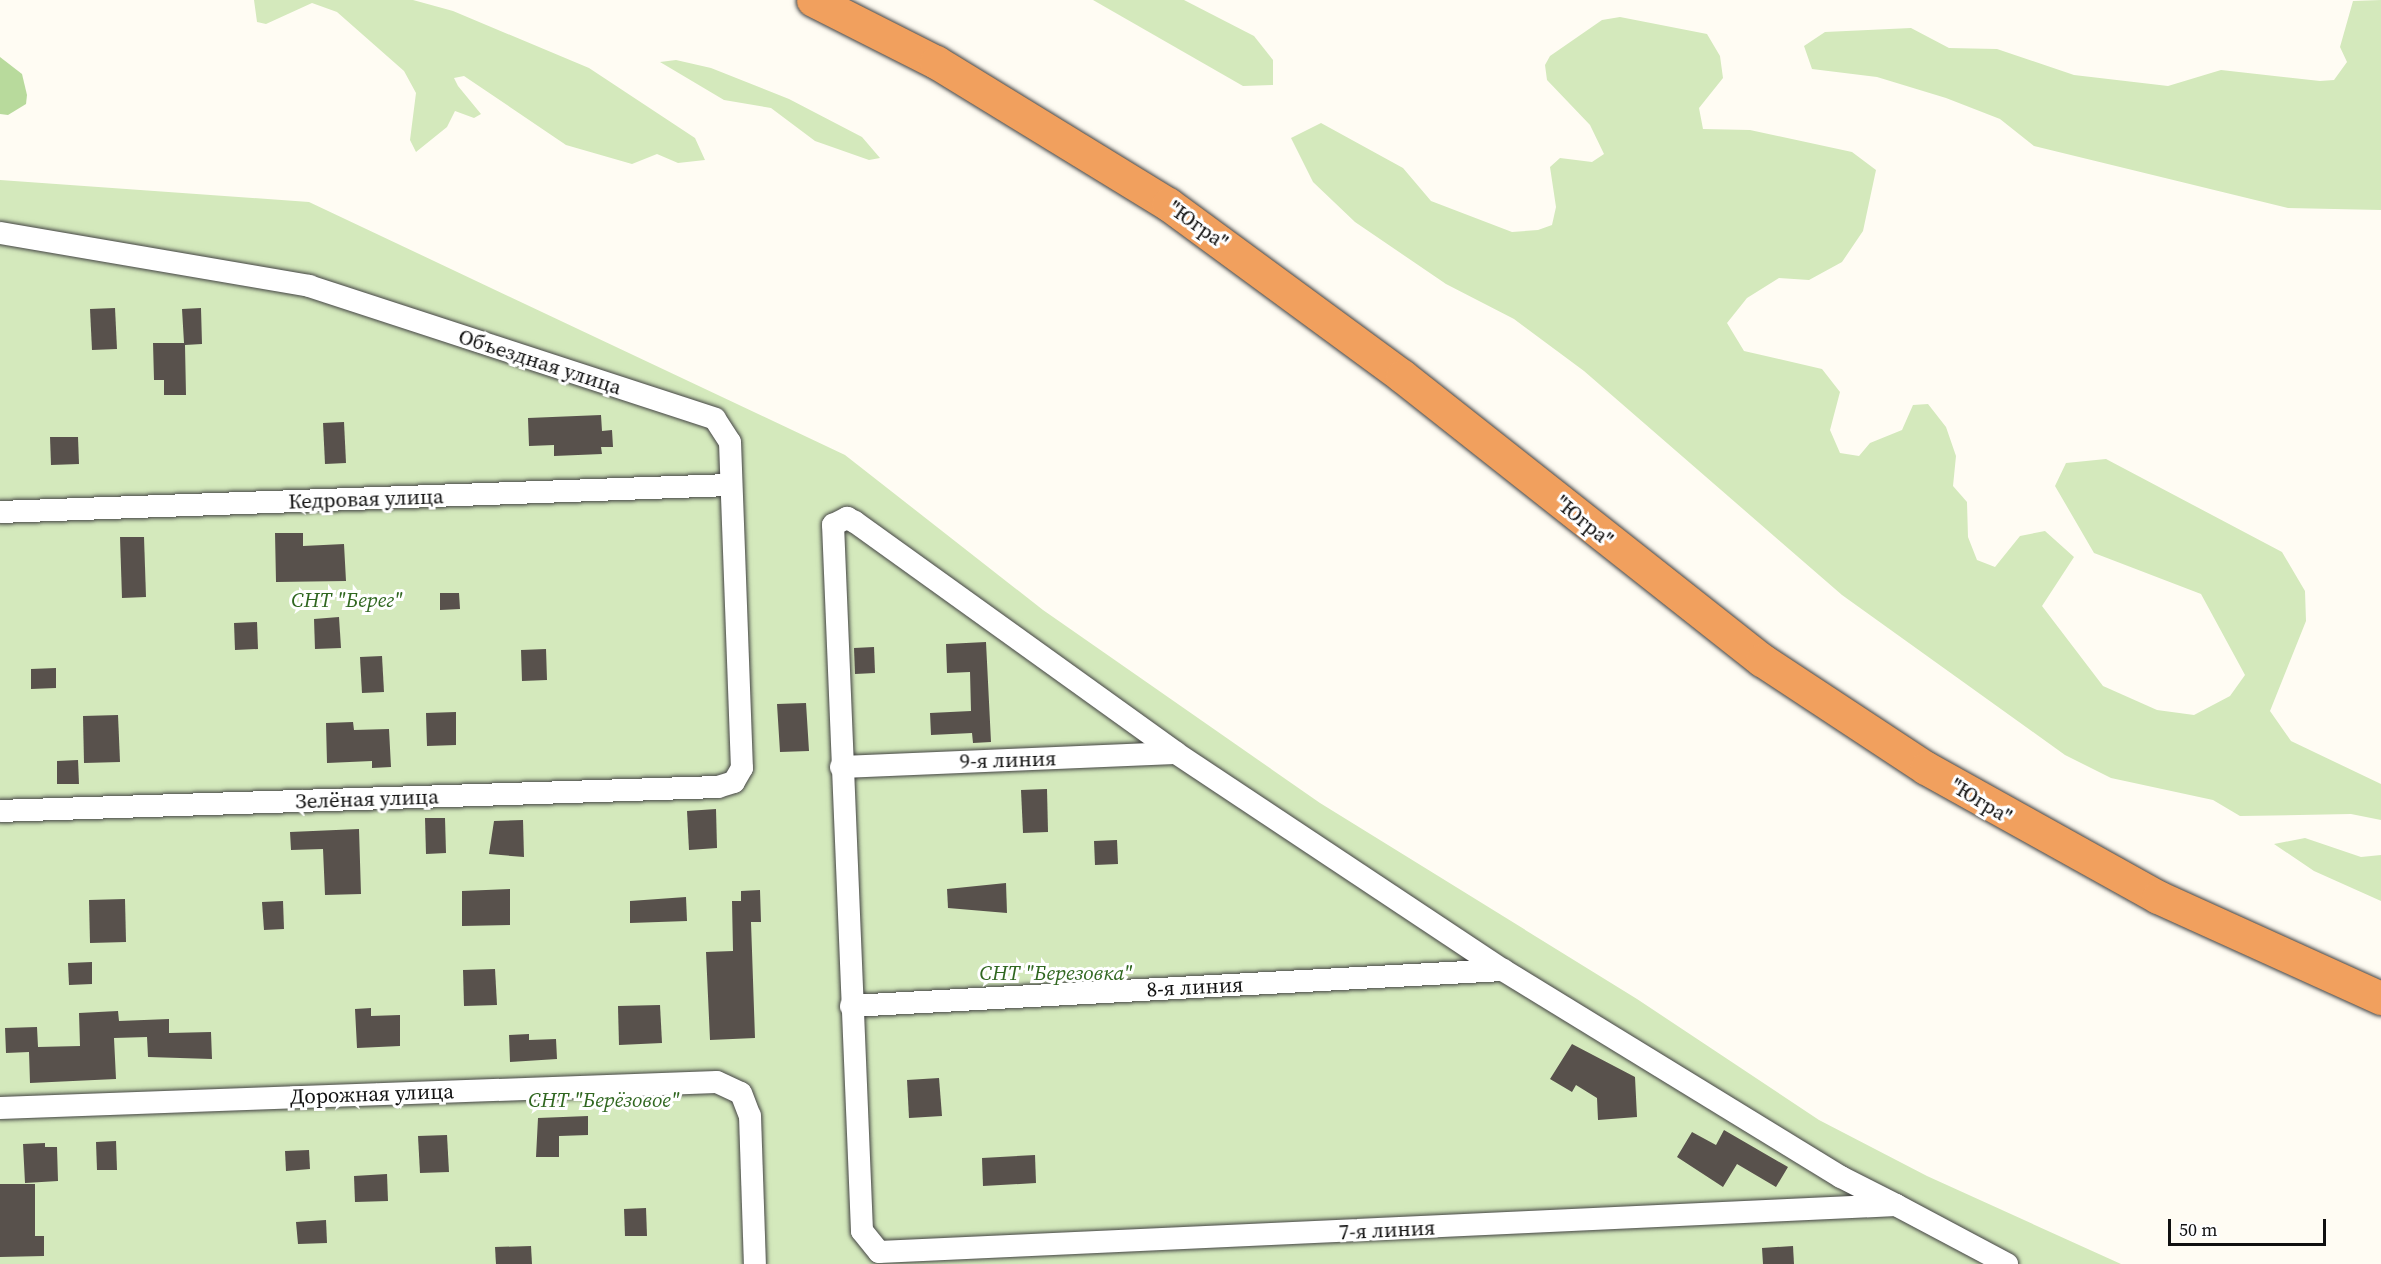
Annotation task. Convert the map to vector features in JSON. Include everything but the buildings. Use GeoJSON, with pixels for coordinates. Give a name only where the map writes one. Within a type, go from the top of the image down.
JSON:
{"type":"FeatureCollection","features":[{"type":"Feature","properties":{"kind":"highway","name":"\"Югра\""},"geometry":{"type":"LineString","coordinates":[[813,0],[936,62],[1168,204],[1393,369],[1762,660],[1926,768],[2158,897],[2381,998]]}},
{"type":"Feature","properties":{"kind":"street","name":"Объездная улица"},"geometry":{"type":"LineString","coordinates":[[0,233],[309,286],[715,419],[730,442],[742,768],[734,782]]}},
{"type":"Feature","properties":{"kind":"street","name":"Кедровая улица"},"geometry":{"type":"LineString","coordinates":[[0,512],[731,485]]}},
{"type":"Feature","properties":{"kind":"street"},"geometry":{"type":"LineString","coordinates":[[851,1006],[829,530],[847,518],[1176,753],[1503,970],[1782,1142],[2007,1264]]}},
{"type":"Feature","properties":{"kind":"street","name":"9-я линия"},"geometry":{"type":"LineString","coordinates":[[841,767],[1176,753]]}},
{"type":"Feature","properties":{"kind":"street","name":"Зелёная улица"},"geometry":{"type":"LineString","coordinates":[[0,811],[734,782]]}},
{"type":"Feature","properties":{"kind":"street","name":"8-я линия"},"geometry":{"type":"LineString","coordinates":[[851,1006],[1503,970]]}},
{"type":"Feature","properties":{"kind":"street","name":"7-я линия"},"geometry":{"type":"LineString","coordinates":[[851,1006],[862,1231],[879,1252],[1896,1205]]}},
{"type":"Feature","properties":{"kind":"street","name":"Дорожная улица"},"geometry":{"type":"LineString","coordinates":[[0,1108],[717,1082],[741,1093],[750,1116],[755,1264]]}},
{"type":"Feature","properties":{"kind":"green space"},"geometry":{"type":"Polygon","coordinates":[[[254,0],[413,0],[453,11],[589,68],[695,138],[705,160],[678,163],[657,154],[632,164],[566,145],[464,76],[454,78],[481,114],[474,118],[455,111],[447,127],[416,152],[410,140],[416,93],[404,71],[337,12],[312,3],[266,24],[257,22],[254,0]]]}},
{"type":"Feature","properties":{"kind":"green space"},"geometry":{"type":"Polygon","coordinates":[[[1093,0],[1184,0],[1254,36],[1273,60],[1273,85],[1243,86],[1093,0]]]}},
{"type":"Feature","properties":{"kind":"green space"},"geometry":{"type":"Polygon","coordinates":[[[2381,0],[2381,210],[2288,208],[2034,146],[2000,119],[1946,98],[1877,77],[1812,69],[1804,46],[1825,32],[1911,28],[1949,48],[1997,49],[2074,75],[2168,86],[2221,70],[2320,81],[2334,80],[2347,62],[2340,47],[2353,1],[2381,0]]]}},
{"type":"Feature","properties":{"kind":"green space"},"geometry":{"type":"Polygon","coordinates":[[[1620,17],[1707,34],[1720,56],[1723,78],[1699,108],[1703,129],[1750,130],[1852,152],[1876,170],[1863,231],[1842,262],[1809,280],[1779,278],[1747,298],[1727,323],[1744,351],[1822,369],[1840,392],[1830,430],[1840,453],[1859,456],[1870,443],[1902,430],[1913,405],[1928,404],[1946,427],[1956,456],[1953,486],[1967,502],[1968,537],[1977,560],[1995,567],[2020,536],[2045,531],[2074,557],[2042,606],[2103,686],[2157,710],[2194,715],[2230,696],[2245,675],[2201,594],[2094,553],[2055,486],[2066,463],[2106,459],[2282,552],[2305,591],[2306,621],[2270,711],[2291,741],[2381,784],[2381,820],[2351,814],[2240,816],[2213,800],[2111,778],[2065,755],[1842,595],[1584,371],[1514,319],[1446,284],[1355,222],[1313,182],[1291,138],[1321,123],[1403,168],[1431,201],[1512,232],[1538,230],[1552,225],[1556,207],[1550,167],[1560,158],[1592,162],[1604,154],[1590,125],[1547,80],[1545,65],[1550,56],[1602,20],[1620,17]]]}},
{"type":"Feature","properties":{"kind":"green space"},"geometry":{"type":"Polygon","coordinates":[[[0,57],[22,74],[27,95],[26,104],[8,115],[0,114],[0,57]]]}},
{"type":"Feature","properties":{"kind":"green space"},"geometry":{"type":"Polygon","coordinates":[[[676,60],[711,68],[789,99],[862,137],[880,158],[869,160],[815,141],[771,108],[724,100],[660,62],[676,60]]]}},
{"type":"Feature","properties":{"kind":"green space"},"geometry":{"type":"Polygon","coordinates":[[[0,180],[309,202],[845,455],[1043,610],[1320,803],[1637,999],[1819,1120],[1927,1176],[2121,1264],[0,1264],[0,180]]]}},
{"type":"Feature","properties":{"kind":"green space"},"geometry":{"type":"Polygon","coordinates":[[[2305,838],[2361,857],[2381,855],[2381,901],[2314,871],[2274,844],[2305,838]]]}},
{"type":"Feature","properties":{"kind":"park label","name":"СНТ \"Берег\""},"geometry":{"type":"Point","coordinates":[347,600]}},
{"type":"Feature","properties":{"kind":"park label","name":"СНТ \"Березовка\""},"geometry":{"type":"Point","coordinates":[1056,973]}},
{"type":"Feature","properties":{"kind":"park label","name":"СНТ \"Берёзовое\""},"geometry":{"type":"Point","coordinates":[604,1100]}}]}
